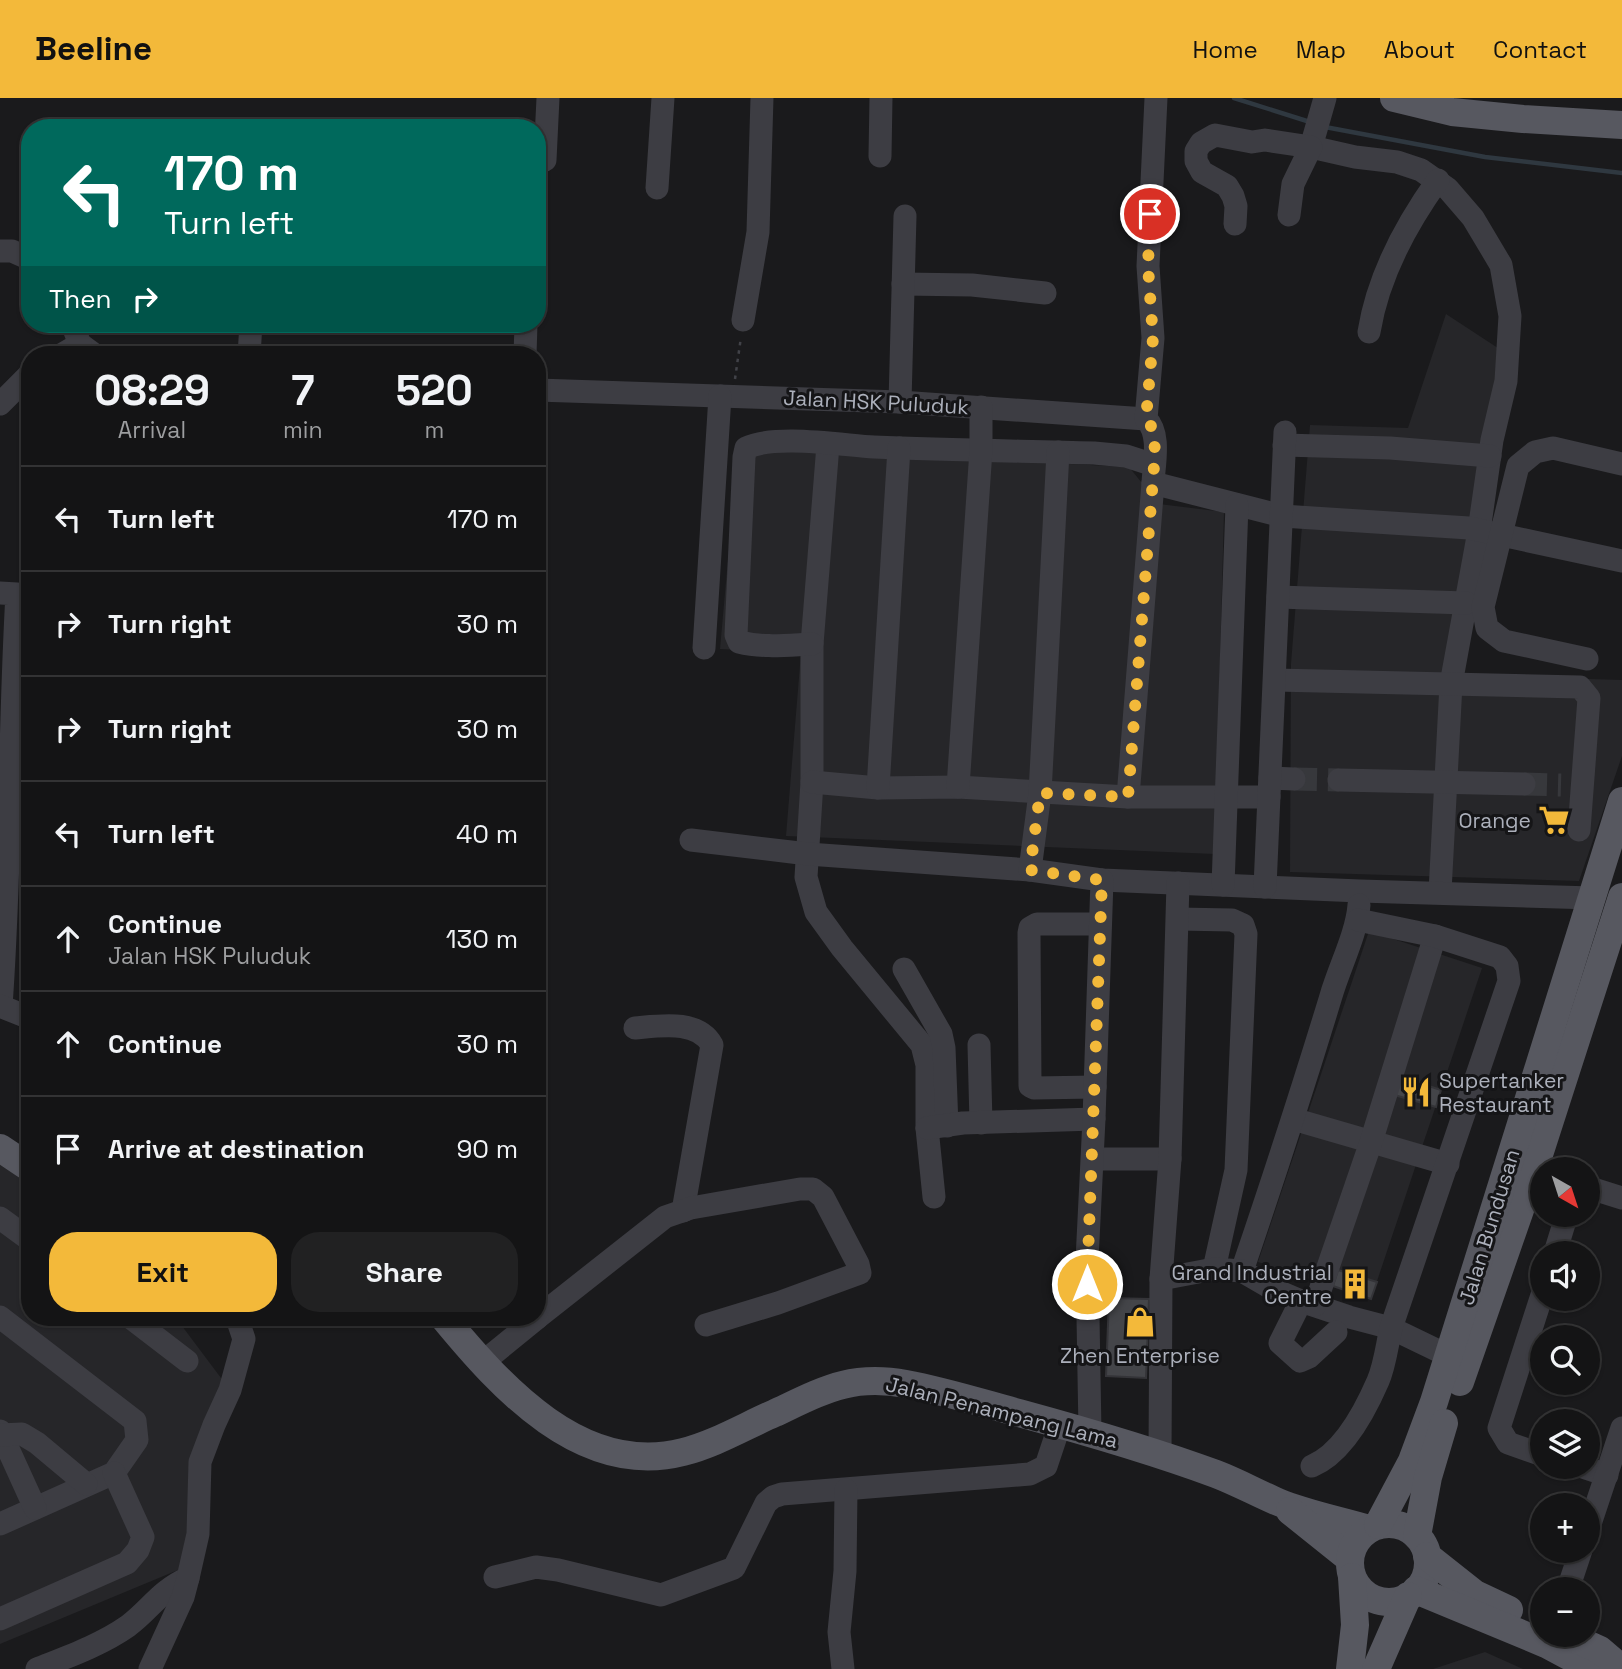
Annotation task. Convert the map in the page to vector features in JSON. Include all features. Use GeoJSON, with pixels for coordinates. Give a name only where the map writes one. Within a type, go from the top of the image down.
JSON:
{"type":"FeatureCollection","features":[{"type":"Feature","properties":{"kind":"main road"},"geometry":{"type":"LineString","coordinates":[[1394,98],[1451,111],[1622,125]]}},
{"type":"Feature","properties":{"kind":"main road","name":"Jalan Bundusan"},"geometry":{"type":"LineString","coordinates":[[1374,1527],[1412,1461],[1449,1356],[1622,801]]}},
{"type":"Feature","properties":{"kind":"main road","name":"Jalan Bundusan"},"geometry":{"type":"LineString","coordinates":[[1541,1157],[1622,897]]}},
{"type":"Feature","properties":{"kind":"main road"},"geometry":{"type":"LineString","coordinates":[[0,1148],[21,1162]]}},
{"type":"Feature","properties":{"kind":"main road","name":"Jalan Bundusan"},"geometry":{"type":"LineString","coordinates":[[1422,1546],[1428,1477],[1439,1439],[1530,1190]]}},
{"type":"Feature","properties":{"kind":"main road","name":"Jalan Penampang Lama"},"geometry":{"type":"LineString","coordinates":[[451,1326],[516,1397],[560,1431],[604,1449],[628,1455],[681,1453],[704,1446],[844,1383],[864,1380],[908,1384],[1090,1432],[1218,1475],[1280,1503],[1374,1527]]}},
{"type":"Feature","properties":{"kind":"main road","name":"Jalan Penampang Lama"},"geometry":{"type":"LineString","coordinates":[[1280,1503],[1351,1568]]}},
{"type":"Feature","properties":{"kind":"main road"},"geometry":{"type":"LineString","coordinates":[[1350,1669],[1355,1625],[1351,1568],[1353,1547],[1360,1537],[1374,1527],[1399,1525],[1475,1594],[1566,1650]]}},
{"type":"Feature","properties":{"kind":"main road"},"geometry":{"type":"LineString","coordinates":[[1376,1669],[1412,1593],[1423,1580],[1427,1569],[1422,1546]]}},
{"type":"Feature","properties":{"kind":"main road"},"geometry":{"type":"LineString","coordinates":[[1351,1568],[1366,1594],[1376,1600],[1387,1602],[1412,1593],[1566,1650],[1600,1650],[1622,1669]]}},
{"type":"Feature","properties":{"kind":"street"},"geometry":{"type":"LineString","coordinates":[[546,139],[548,98]]}},
{"type":"Feature","properties":{"kind":"street"},"geometry":{"type":"LineString","coordinates":[[657,188],[663,98]]}},
{"type":"Feature","properties":{"kind":"street"},"geometry":{"type":"LineString","coordinates":[[743,320],[758,232],[762,98]]}},
{"type":"Feature","properties":{"kind":"street"},"geometry":{"type":"LineString","coordinates":[[880,156],[881,98]]}},
{"type":"Feature","properties":{"kind":"street"},"geometry":{"type":"LineString","coordinates":[[1128,797],[1155,434],[1146,419],[1153,338],[1148,266],[1156,98]]}},
{"type":"Feature","properties":{"kind":"street"},"geometry":{"type":"LineString","coordinates":[[1317,125],[1355,157],[1396,162],[1421,170],[1448,189],[1473,218],[1501,265],[1510,316],[1506,381],[1490,456],[1451,684],[1440,892]]}},
{"type":"Feature","properties":{"kind":"street"},"geometry":{"type":"LineString","coordinates":[[1289,215],[1293,184],[1317,125]]}},
{"type":"Feature","properties":{"kind":"street"},"geometry":{"type":"LineString","coordinates":[[1235,224],[1236,206],[1227,186],[1202,172],[1196,161],[1196,151],[1201,143],[1215,135],[1252,142],[1265,140],[1317,125]]}},
{"type":"Feature","properties":{"kind":"street"},"geometry":{"type":"LineString","coordinates":[[1369,332],[1374,302],[1394,252],[1418,208],[1438,180]]}},
{"type":"Feature","properties":{"kind":"street"},"geometry":{"type":"LineString","coordinates":[[900,402],[905,216]]}},
{"type":"Feature","properties":{"kind":"street"},"geometry":{"type":"LineString","coordinates":[[0,251],[12,250],[21,254]]}},
{"type":"Feature","properties":{"kind":"street"},"geometry":{"type":"LineString","coordinates":[[903,284],[972,285],[1045,293]]}},
{"type":"Feature","properties":{"kind":"street"},"geometry":{"type":"LineString","coordinates":[[0,404],[21,383]]}},
{"type":"Feature","properties":{"kind":"street","name":"Jalan HSK Puluduk"},"geometry":{"type":"LineString","coordinates":[[546,390],[900,402],[1146,419]]}},
{"type":"Feature","properties":{"kind":"street"},"geometry":{"type":"LineString","coordinates":[[704,648],[709,542],[726,396]]}},
{"type":"Feature","properties":{"kind":"street"},"geometry":{"type":"LineString","coordinates":[[958,787],[981,450],[981,407]]}},
{"type":"Feature","properties":{"kind":"street"},"geometry":{"type":"LineString","coordinates":[[1265,887],[1284,438],[1490,456]]}},
{"type":"Feature","properties":{"kind":"street"},"geometry":{"type":"LineString","coordinates":[[812,644],[778,646],[739,642],[736,635],[744,457],[747,448],[756,443],[783,441],[1126,456],[1153,474],[1237,505],[1282,516],[1479,531],[1622,561]]}},
{"type":"Feature","properties":{"kind":"street"},"geometry":{"type":"LineString","coordinates":[[828,445],[812,644],[813,782],[806,877],[816,912],[842,948],[922,1045],[937,1127]]}},
{"type":"Feature","properties":{"kind":"street"},"geometry":{"type":"LineString","coordinates":[[878,788],[899,448]]}},
{"type":"Feature","properties":{"kind":"street"},"geometry":{"type":"LineString","coordinates":[[1587,659],[1504,641],[1487,628],[1483,607],[1518,466],[1535,452],[1553,448],[1622,464]]}},
{"type":"Feature","properties":{"kind":"street"},"geometry":{"type":"LineString","coordinates":[[1030,870],[1040,793],[1058,452]]}},
{"type":"Feature","properties":{"kind":"street"},"geometry":{"type":"LineString","coordinates":[[1223,885],[1237,505]]}},
{"type":"Feature","properties":{"kind":"street"},"geometry":{"type":"LineString","coordinates":[[709,542],[740,542]]}},
{"type":"Feature","properties":{"kind":"street"},"geometry":{"type":"LineString","coordinates":[[16,594],[0,1006],[21,1014]]}},
{"type":"Feature","properties":{"kind":"street"},"geometry":{"type":"LineString","coordinates":[[1279,597],[1466,603]]}},
{"type":"Feature","properties":{"kind":"street"},"geometry":{"type":"LineString","coordinates":[[1275,680],[1580,687],[1586,691],[1589,698],[1572,785],[1579,830]]}},
{"type":"Feature","properties":{"kind":"street"},"geometry":{"type":"LineString","coordinates":[[813,782],[878,788],[958,787],[1128,797],[1227,796],[1294,779]]}},
{"type":"Feature","properties":{"kind":"street"},"geometry":{"type":"LineString","coordinates":[[1339,780],[1524,784]]}},
{"type":"Feature","properties":{"kind":"street"},"geometry":{"type":"LineString","coordinates":[[691,840],[807,855],[1030,870],[1102,880],[1593,898]]}},
{"type":"Feature","properties":{"kind":"street"},"geometry":{"type":"LineString","coordinates":[[1090,1432],[1087,1260],[1096,1087],[1102,880]]}},
{"type":"Feature","properties":{"kind":"street"},"geometry":{"type":"LineString","coordinates":[[1160,1454],[1161,1279],[1170,1159],[1178,883]]}},
{"type":"Feature","properties":{"kind":"street"},"geometry":{"type":"LineString","coordinates":[[1242,1271],[1341,963],[1358,920],[1360,891]]}},
{"type":"Feature","properties":{"kind":"street"},"geometry":{"type":"LineString","coordinates":[[1178,919],[1232,920],[1242,925],[1246,934],[1236,1170],[1214,1269]]}},
{"type":"Feature","properties":{"kind":"street"},"geometry":{"type":"LineString","coordinates":[[1312,1466],[1326,1460],[1347,1437],[1378,1380],[1391,1328],[1509,981],[1507,966],[1500,957],[1435,936],[1358,920]]}},
{"type":"Feature","properties":{"kind":"street"},"geometry":{"type":"LineString","coordinates":[[1096,1087],[1030,1086],[1029,933],[1030,928],[1038,924],[1100,924]]}},
{"type":"Feature","properties":{"kind":"street"},"geometry":{"type":"LineString","coordinates":[[1336,1332],[1309,1357],[1300,1361],[1280,1343],[1308,1303],[1371,1142],[1435,936]]}},
{"type":"Feature","properties":{"kind":"street"},"geometry":{"type":"LineString","coordinates":[[904,969],[941,1034],[944,1048],[934,1197]]}},
{"type":"Feature","properties":{"kind":"street"},"geometry":{"type":"LineString","coordinates":[[635,1028],[665,1025],[695,1029],[704,1033],[712,1045],[683,1211]]}},
{"type":"Feature","properties":{"kind":"street"},"geometry":{"type":"LineString","coordinates":[[979,1045],[981,1123]]}},
{"type":"Feature","properties":{"kind":"street"},"geometry":{"type":"LineString","coordinates":[[937,1127],[1094,1119]]}},
{"type":"Feature","properties":{"kind":"street"},"geometry":{"type":"LineString","coordinates":[[1293,1119],[1448,1164]]}},
{"type":"Feature","properties":{"kind":"street"},"geometry":{"type":"LineString","coordinates":[[1093,1159],[1170,1159]]}},
{"type":"Feature","properties":{"kind":"street"},"geometry":{"type":"LineString","coordinates":[[546,1311],[665,1217],[683,1211],[800,1189],[813,1189],[823,1197],[858,1264],[860,1273],[706,1325]]}},
{"type":"Feature","properties":{"kind":"street"},"geometry":{"type":"LineString","coordinates":[[1600,1191],[1622,1198]]}},
{"type":"Feature","properties":{"kind":"street"},"geometry":{"type":"LineString","coordinates":[[2,1222],[21,1234]]}},
{"type":"Feature","properties":{"kind":"street"},"geometry":{"type":"LineString","coordinates":[[1161,1279],[1214,1269],[1242,1271],[1273,1289],[1349,1317],[1391,1328],[1449,1356]]}},
{"type":"Feature","properties":{"kind":"street"},"geometry":{"type":"LineString","coordinates":[[1530,1451],[1508,1443],[1499,1429],[1537,1311]]}},
{"type":"Feature","properties":{"kind":"street"},"geometry":{"type":"LineString","coordinates":[[0,1524],[114,1473],[137,1440],[135,1421],[3,1326]]}},
{"type":"Feature","properties":{"kind":"street"},"geometry":{"type":"LineString","coordinates":[[141,1326],[187,1362]]}},
{"type":"Feature","properties":{"kind":"street"},"geometry":{"type":"LineString","coordinates":[[150,1669],[183,1597],[188,1578],[198,1534],[200,1462],[230,1390],[244,1339],[240,1326]]}},
{"type":"Feature","properties":{"kind":"street"},"geometry":{"type":"LineString","coordinates":[[482,1363],[527,1326]]}},
{"type":"Feature","properties":{"kind":"street"},"geometry":{"type":"LineString","coordinates":[[495,1577],[536,1567],[661,1595],[734,1567],[766,1503],[773,1497],[782,1494],[1030,1474],[1046,1466],[1060,1424]]}},
{"type":"Feature","properties":{"kind":"street"},"geometry":{"type":"LineString","coordinates":[[1600,1495],[1622,1428]]}},
{"type":"Feature","properties":{"kind":"street"},"geometry":{"type":"LineString","coordinates":[[34,1508],[1,1433],[22,1434],[37,1443],[86,1485]]}},
{"type":"Feature","properties":{"kind":"street"},"geometry":{"type":"LineString","coordinates":[[0,1619],[127,1563],[132,1557],[143,1537],[114,1473]]}},
{"type":"Feature","properties":{"kind":"street"},"geometry":{"type":"LineString","coordinates":[[1600,1473],[1607,1475]]}},
{"type":"Feature","properties":{"kind":"street"},"geometry":{"type":"LineString","coordinates":[[843,1669],[839,1632],[845,1571],[846,1490]]}},
{"type":"Feature","properties":{"kind":"street"},"geometry":{"type":"LineString","coordinates":[[37,1669],[128,1626],[169,1587],[188,1578]]}},
{"type":"Feature","properties":{"kind":"path"},"geometry":{"type":"LineString","coordinates":[[726,396],[743,320]]}},
{"type":"Feature","properties":{"kind":"shaded area"},"geometry":{"type":"Polygon","coordinates":[[[1446,314],[1504,352],[1455,675],[1622,680],[1622,756],[1579,881],[1290,872],[1291,664],[1310,425],[1408,428],[1446,314]]]}},
{"type":"Feature","properties":{"kind":"shaded area"},"geometry":{"type":"Polygon","coordinates":[[[738,447],[1129,467],[1159,504],[1224,512],[1215,854],[786,836],[801,653],[720,649],[738,447]]]}},
{"type":"Feature","properties":{"kind":"shaded area","name":"Grand Industrial Centre"},"geometry":{"type":"Polygon","coordinates":[[[1369,931],[1482,968],[1371,1299],[1258,1262],[1369,931]]]}},
{"type":"Feature","properties":{"kind":"shaded area"},"geometry":{"type":"Polygon","coordinates":[[[0,1162],[21,1180],[21,1326],[182,1326],[230,1390],[200,1462],[190,1565],[0,1644],[0,1162]]]}},
{"type":"Feature","properties":{"kind":"shaded area"},"geometry":{"type":"Polygon","coordinates":[[[1485,1652],[1523,1669],[1433,1669],[1485,1652]]]}},
{"type":"Feature","properties":{"kind":"building","name":"Orange"},"geometry":{"type":"Polygon","coordinates":[[[1549,813],[1561,814],[1559,826],[1548,825],[1549,813]]]}},
{"type":"Feature","properties":{"kind":"building","name":"Supertanker Restaurant"},"geometry":{"type":"Polygon","coordinates":[[[1397,1076],[1441,1090],[1436,1107],[1391,1094],[1397,1076]]]}},
{"type":"Feature","properties":{"kind":"building","name":"Grand Industrial Centre"},"geometry":{"type":"Polygon","coordinates":[[[1338,1270],[1377,1282],[1371,1299],[1333,1286],[1338,1270]]]}},
{"type":"Feature","properties":{"kind":"building"},"geometry":{"type":"Polygon","coordinates":[[[1109,1298],[1149,1299],[1146,1378],[1106,1376],[1109,1298]]]}},
{"type":"Feature","properties":{"kind":"waterway"},"geometry":{"type":"LineString","coordinates":[[1234,98],[1310,122]]}},
{"type":"Feature","properties":{"kind":"waterway"},"geometry":{"type":"LineString","coordinates":[[1325,127],[1485,157],[1622,173]]}},
{"type":"Feature","properties":{"kind":"tunnel"},"geometry":{"type":"LineString","coordinates":[[1294,779],[1339,780]]}},
{"type":"Feature","properties":{"kind":"tunnel"},"geometry":{"type":"LineString","coordinates":[[1524,784],[1561,785]]}},
{"type":"Feature","properties":{"kind":"place","name":"Orange"},"geometry":{"type":"Point","coordinates":[1554,820]}},
{"type":"Feature","properties":{"kind":"place","name":"Supertanker Restaurant"},"geometry":{"type":"Point","coordinates":[1416,1092]}},
{"type":"Feature","properties":{"kind":"place","name":"Grand Industrial Centre"},"geometry":{"type":"Point","coordinates":[1355,1284]}},
{"type":"Feature","properties":{"kind":"place","name":"Zhen Enterprise"},"geometry":{"type":"Point","coordinates":[1140,1322]}},
{"type":"Feature","properties":{"kind":"route"},"geometry":{"type":"LineString","coordinates":[[1087,1284],[1102,880],[1030,870],[1040,793],[1128,797],[1154,466],[1155,434],[1146,419],[1153,338],[1148,266],[1150,214]]}}]}
